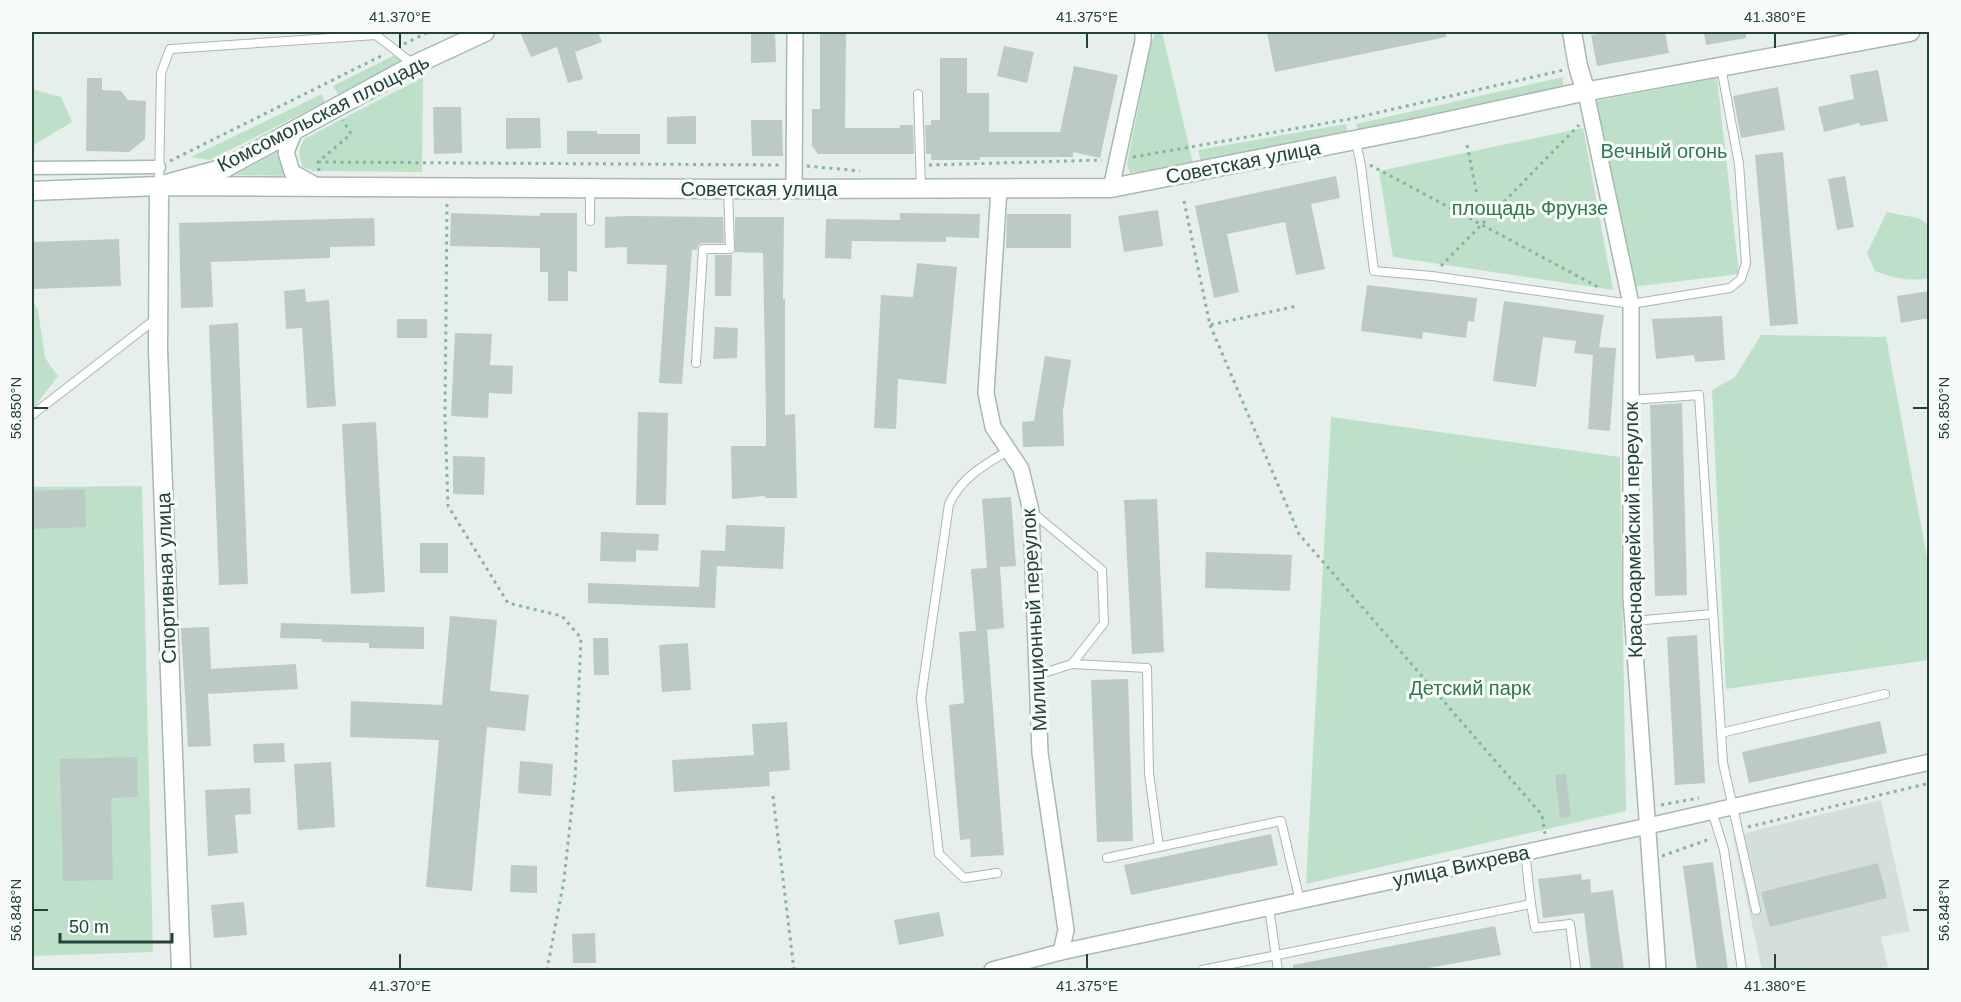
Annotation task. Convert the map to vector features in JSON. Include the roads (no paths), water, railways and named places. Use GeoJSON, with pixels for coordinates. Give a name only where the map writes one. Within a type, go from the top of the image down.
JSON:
{"type":"FeatureCollection","features":[{"type":"Feature","properties":{"kind":"street","name":"Комсомольская площадь"},"geometry":{"type":"LineString","coordinates":[[159,186],[225,168],[414,65],[485,32]]}},
{"type":"Feature","properties":{"kind":"street"},"geometry":{"type":"LineString","coordinates":[[794,189],[795,32]]}},
{"type":"Feature","properties":{"kind":"street"},"geometry":{"type":"LineString","coordinates":[[1111,188],[1143,41],[1143,32]]}},
{"type":"Feature","properties":{"kind":"street"},"geometry":{"type":"LineString","coordinates":[[1572,32],[1586,93]]}},
{"type":"Feature","properties":{"kind":"street"},"geometry":{"type":"LineString","coordinates":[[1355,140],[1720,65],[1910,32]]}},
{"type":"Feature","properties":{"kind":"street","name":"Красноармейский переулок"},"geometry":{"type":"LineString","coordinates":[[1586,93],[1630,304],[1631,597],[1658,970]]}},
{"type":"Feature","properties":{"kind":"street"},"geometry":{"type":"LineString","coordinates":[[295,130],[286,152],[292,172],[320,188]]}},
{"type":"Feature","properties":{"kind":"street","name":"Советская улица"},"geometry":{"type":"LineString","coordinates":[[159,186],[794,189],[921,182],[999,189],[1111,188],[1355,140]]}},
{"type":"Feature","properties":{"kind":"street"},"geometry":{"type":"LineString","coordinates":[[32,168],[159,167]]}},
{"type":"Feature","properties":{"kind":"street"},"geometry":{"type":"LineString","coordinates":[[32,191],[159,186]]}},
{"type":"Feature","properties":{"kind":"street","name":"Спортивная улица"},"geometry":{"type":"LineString","coordinates":[[159,186],[158,317],[181,970]]}},
{"type":"Feature","properties":{"kind":"street","name":"Милиционный переулок"},"geometry":{"type":"LineString","coordinates":[[999,189],[986,393],[993,427],[1021,469],[1031,511],[1041,753],[1066,930],[1061,952]]}},
{"type":"Feature","properties":{"kind":"street","name":"улица Вихрева"},"geometry":{"type":"LineString","coordinates":[[992,970],[1036,965],[1061,952],[1712,812],[1929,762]]}},
{"type":"Feature","properties":{"kind":"lane"},"geometry":{"type":"LineString","coordinates":[[159,186],[161,73],[170,49],[376,35],[414,65]]}},
{"type":"Feature","properties":{"kind":"lane"},"geometry":{"type":"LineString","coordinates":[[1355,140],[1361,166],[1374,272],[1432,276],[1630,304],[1730,288],[1741,279],[1746,263],[1739,164],[1720,65]]}},
{"type":"Feature","properties":{"kind":"lane"},"geometry":{"type":"LineString","coordinates":[[918,94],[921,182]]}},
{"type":"Feature","properties":{"kind":"lane"},"geometry":{"type":"LineString","coordinates":[[590,189],[590,221]]}},
{"type":"Feature","properties":{"kind":"lane"},"geometry":{"type":"LineString","coordinates":[[696,363],[703,249],[730,249],[728,189]]}},
{"type":"Feature","properties":{"kind":"lane"},"geometry":{"type":"LineString","coordinates":[[32,415],[158,317]]}},
{"type":"Feature","properties":{"kind":"lane"},"geometry":{"type":"LineString","coordinates":[[1631,400],[1699,395],[1723,763],[1756,909]]}},
{"type":"Feature","properties":{"kind":"lane"},"geometry":{"type":"LineString","coordinates":[[998,873],[964,878],[939,854],[921,698],[949,504],[955,491],[975,470],[1009,450]]}},
{"type":"Feature","properties":{"kind":"lane"},"geometry":{"type":"LineString","coordinates":[[1031,511],[1102,570],[1104,623],[1072,664]]}},
{"type":"Feature","properties":{"kind":"lane"},"geometry":{"type":"LineString","coordinates":[[1633,621],[1713,614]]}},
{"type":"Feature","properties":{"kind":"lane"},"geometry":{"type":"LineString","coordinates":[[1037,675],[1072,664],[1147,668],[1149,773],[1160,847]]}},
{"type":"Feature","properties":{"kind":"lane"},"geometry":{"type":"LineString","coordinates":[[1721,733],[1885,694]]}},
{"type":"Feature","properties":{"kind":"lane"},"geometry":{"type":"LineString","coordinates":[[1712,812],[1724,850],[1742,970]]}},
{"type":"Feature","properties":{"kind":"lane"},"geometry":{"type":"LineString","coordinates":[[1107,858],[1281,821],[1300,901]]}},
{"type":"Feature","properties":{"kind":"lane"},"geometry":{"type":"LineString","coordinates":[[1525,852],[1535,928],[1570,924],[1576,970]]}},
{"type":"Feature","properties":{"kind":"lane"},"geometry":{"type":"LineString","coordinates":[[1202,970],[1531,904]]}},
{"type":"Feature","properties":{"kind":"lane"},"geometry":{"type":"LineString","coordinates":[[1269,908],[1278,970]]}},
{"type":"Feature","properties":{"kind":"park label","name":"Вечный огонь"},"geometry":{"type":"Point","coordinates":[1664,151]}},
{"type":"Feature","properties":{"kind":"park label","name":"площадь Фрунзе"},"geometry":{"type":"Point","coordinates":[1530,208]}},
{"type":"Feature","properties":{"kind":"park label","name":"Детский парк"},"geometry":{"type":"Point","coordinates":[1470,688]}}]}
